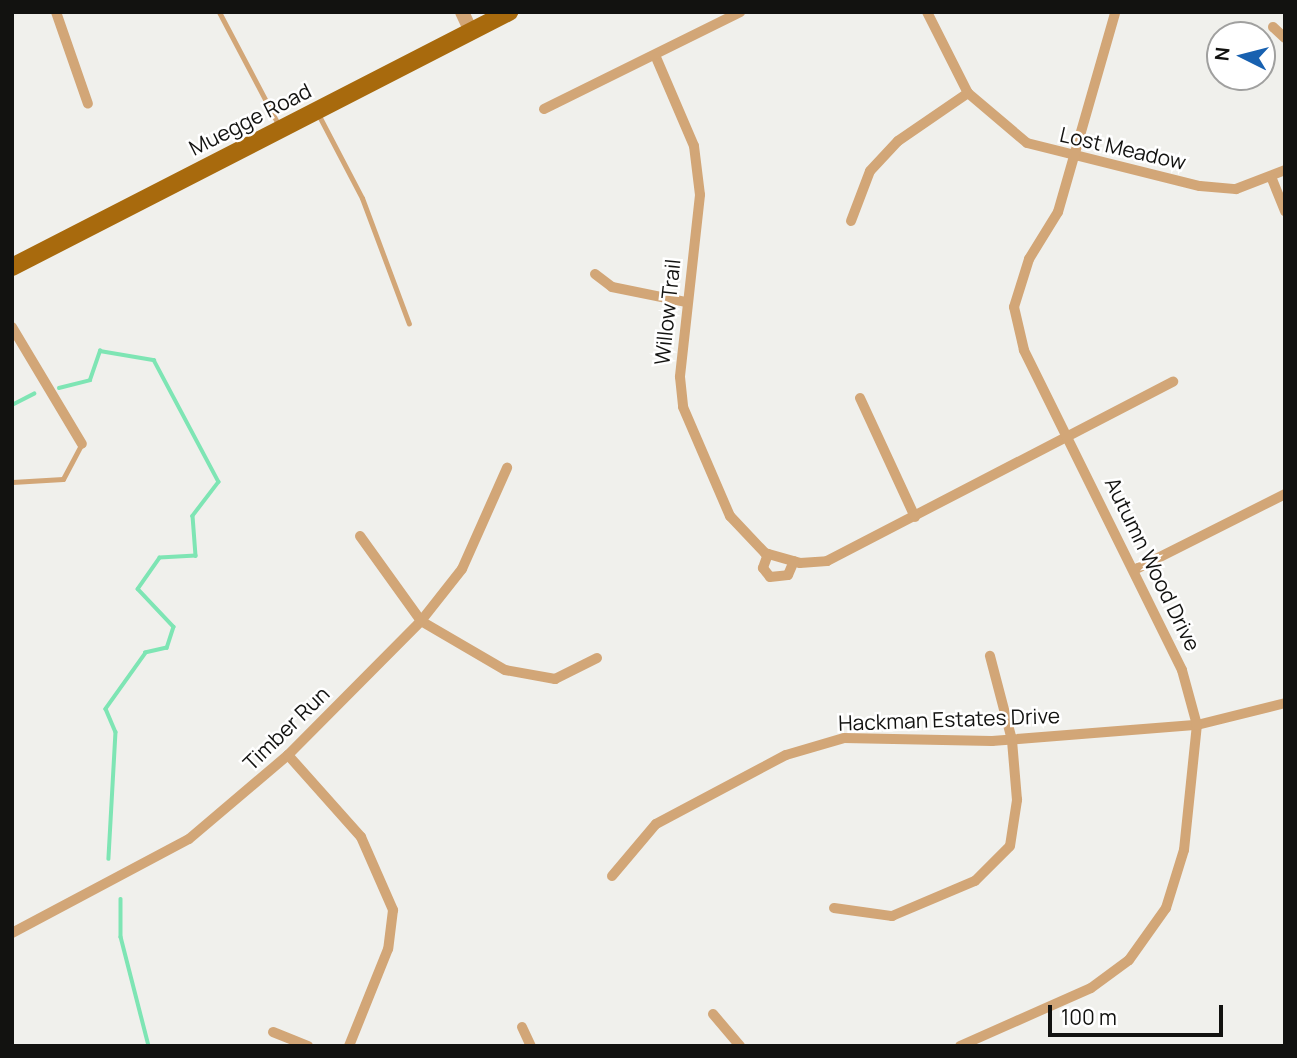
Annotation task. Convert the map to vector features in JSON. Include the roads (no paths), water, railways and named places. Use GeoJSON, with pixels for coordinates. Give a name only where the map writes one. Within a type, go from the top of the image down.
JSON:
{"type":"FeatureCollection","features":[{"type":"Feature","properties":{"kind":"main road","name":"Muegge Road"},"geometry":{"type":"LineString","coordinates":[[12,267],[509,12]]}},
{"type":"Feature","properties":{"kind":"street"},"geometry":{"type":"LineString","coordinates":[[56,12],[88,104]]}},
{"type":"Feature","properties":{"kind":"street"},"geometry":{"type":"LineString","coordinates":[[462,12],[471,31]]}},
{"type":"Feature","properties":{"kind":"street"},"geometry":{"type":"LineString","coordinates":[[544,109],[740,12]]}},
{"type":"Feature","properties":{"kind":"street"},"geometry":{"type":"LineString","coordinates":[[852,220],[870,171],[898,141],[968,93],[927,12]]}},
{"type":"Feature","properties":{"kind":"street","name":"Autumn Wood Drive"},"geometry":{"type":"LineString","coordinates":[[960,1046],[1091,988],[1149,936],[1166,908],[1184,850],[1197,725],[1182,670],[1136,569],[1024,351],[1014,307],[1075,160],[1115,13]]}},
{"type":"Feature","properties":{"kind":"street","name":"Willow Trail"},"geometry":{"type":"LineString","coordinates":[[655,55],[694,146],[700,195],[686,302],[680,377],[691,436],[730,516],[768,554],[793,561],[827,561],[1173,382]]}},
{"type":"Feature","properties":{"kind":"street","name":"Lost Meadow"},"geometry":{"type":"LineString","coordinates":[[968,93],[1027,143],[1075,160],[1200,186],[1236,189],[1272,179],[1285,170]]}},
{"type":"Feature","properties":{"kind":"street"},"geometry":{"type":"LineString","coordinates":[[1272,179],[1285,211]]}},
{"type":"Feature","properties":{"kind":"street"},"geometry":{"type":"LineString","coordinates":[[596,274],[612,287],[686,302]]}},
{"type":"Feature","properties":{"kind":"street"},"geometry":{"type":"LineString","coordinates":[[12,327],[82,444]]}},
{"type":"Feature","properties":{"kind":"street"},"geometry":{"type":"LineString","coordinates":[[860,398],[915,517]]}},
{"type":"Feature","properties":{"kind":"street","name":"Timber Run"},"geometry":{"type":"LineString","coordinates":[[12,933],[189,839],[288,755],[421,621],[462,569],[506,468]]}},
{"type":"Feature","properties":{"kind":"street"},"geometry":{"type":"LineString","coordinates":[[1136,569],[1285,494]]}},
{"type":"Feature","properties":{"kind":"street"},"geometry":{"type":"LineString","coordinates":[[360,536],[421,621],[526,677],[569,676],[597,658]]}},
{"type":"Feature","properties":{"kind":"street","name":"Willow Trail"},"geometry":{"type":"LineString","coordinates":[[768,554],[763,568],[771,578],[788,575],[793,561]]}},
{"type":"Feature","properties":{"kind":"street"},"geometry":{"type":"LineString","coordinates":[[834,908],[892,916],[995,866],[1015,827],[1012,740],[990,656]]}},
{"type":"Feature","properties":{"kind":"street","name":"Hackman Estates Drive"},"geometry":{"type":"LineString","coordinates":[[612,876],[656,824],[786,755],[844,738],[1012,740],[1197,725],[1285,703]]}},
{"type":"Feature","properties":{"kind":"street"},"geometry":{"type":"LineString","coordinates":[[288,755],[361,837],[393,910],[388,949],[349,1046]]}},
{"type":"Feature","properties":{"kind":"street"},"geometry":{"type":"LineString","coordinates":[[713,1014],[740,1046]]}},
{"type":"Feature","properties":{"kind":"street"},"geometry":{"type":"LineString","coordinates":[[522,1027],[531,1046]]}},
{"type":"Feature","properties":{"kind":"street"},"geometry":{"type":"LineString","coordinates":[[273,1032],[308,1046]]}},
{"type":"Feature","properties":{"kind":"lane"},"geometry":{"type":"LineString","coordinates":[[219,12],[281,129]]}},
{"type":"Feature","properties":{"kind":"lane"},"geometry":{"type":"LineString","coordinates":[[316,111],[362,198],[409,324]]}},
{"type":"Feature","properties":{"kind":"lane"},"geometry":{"type":"LineString","coordinates":[[12,482],[63,479],[82,444]]}},
{"type":"Feature","properties":{"kind":"waterway"},"geometry":{"type":"LineString","coordinates":[[59,388],[90,380],[100,351],[154,360],[219,482],[193,516],[196,556],[160,558],[138,589],[174,627],[167,648],[146,653],[106,709],[116,732],[109,859]]}},
{"type":"Feature","properties":{"kind":"waterway"},"geometry":{"type":"LineString","coordinates":[[12,405],[34,394]]}},
{"type":"Feature","properties":{"kind":"waterway"},"geometry":{"type":"LineString","coordinates":[[121,899],[121,937],[149,1046]]}}]}
